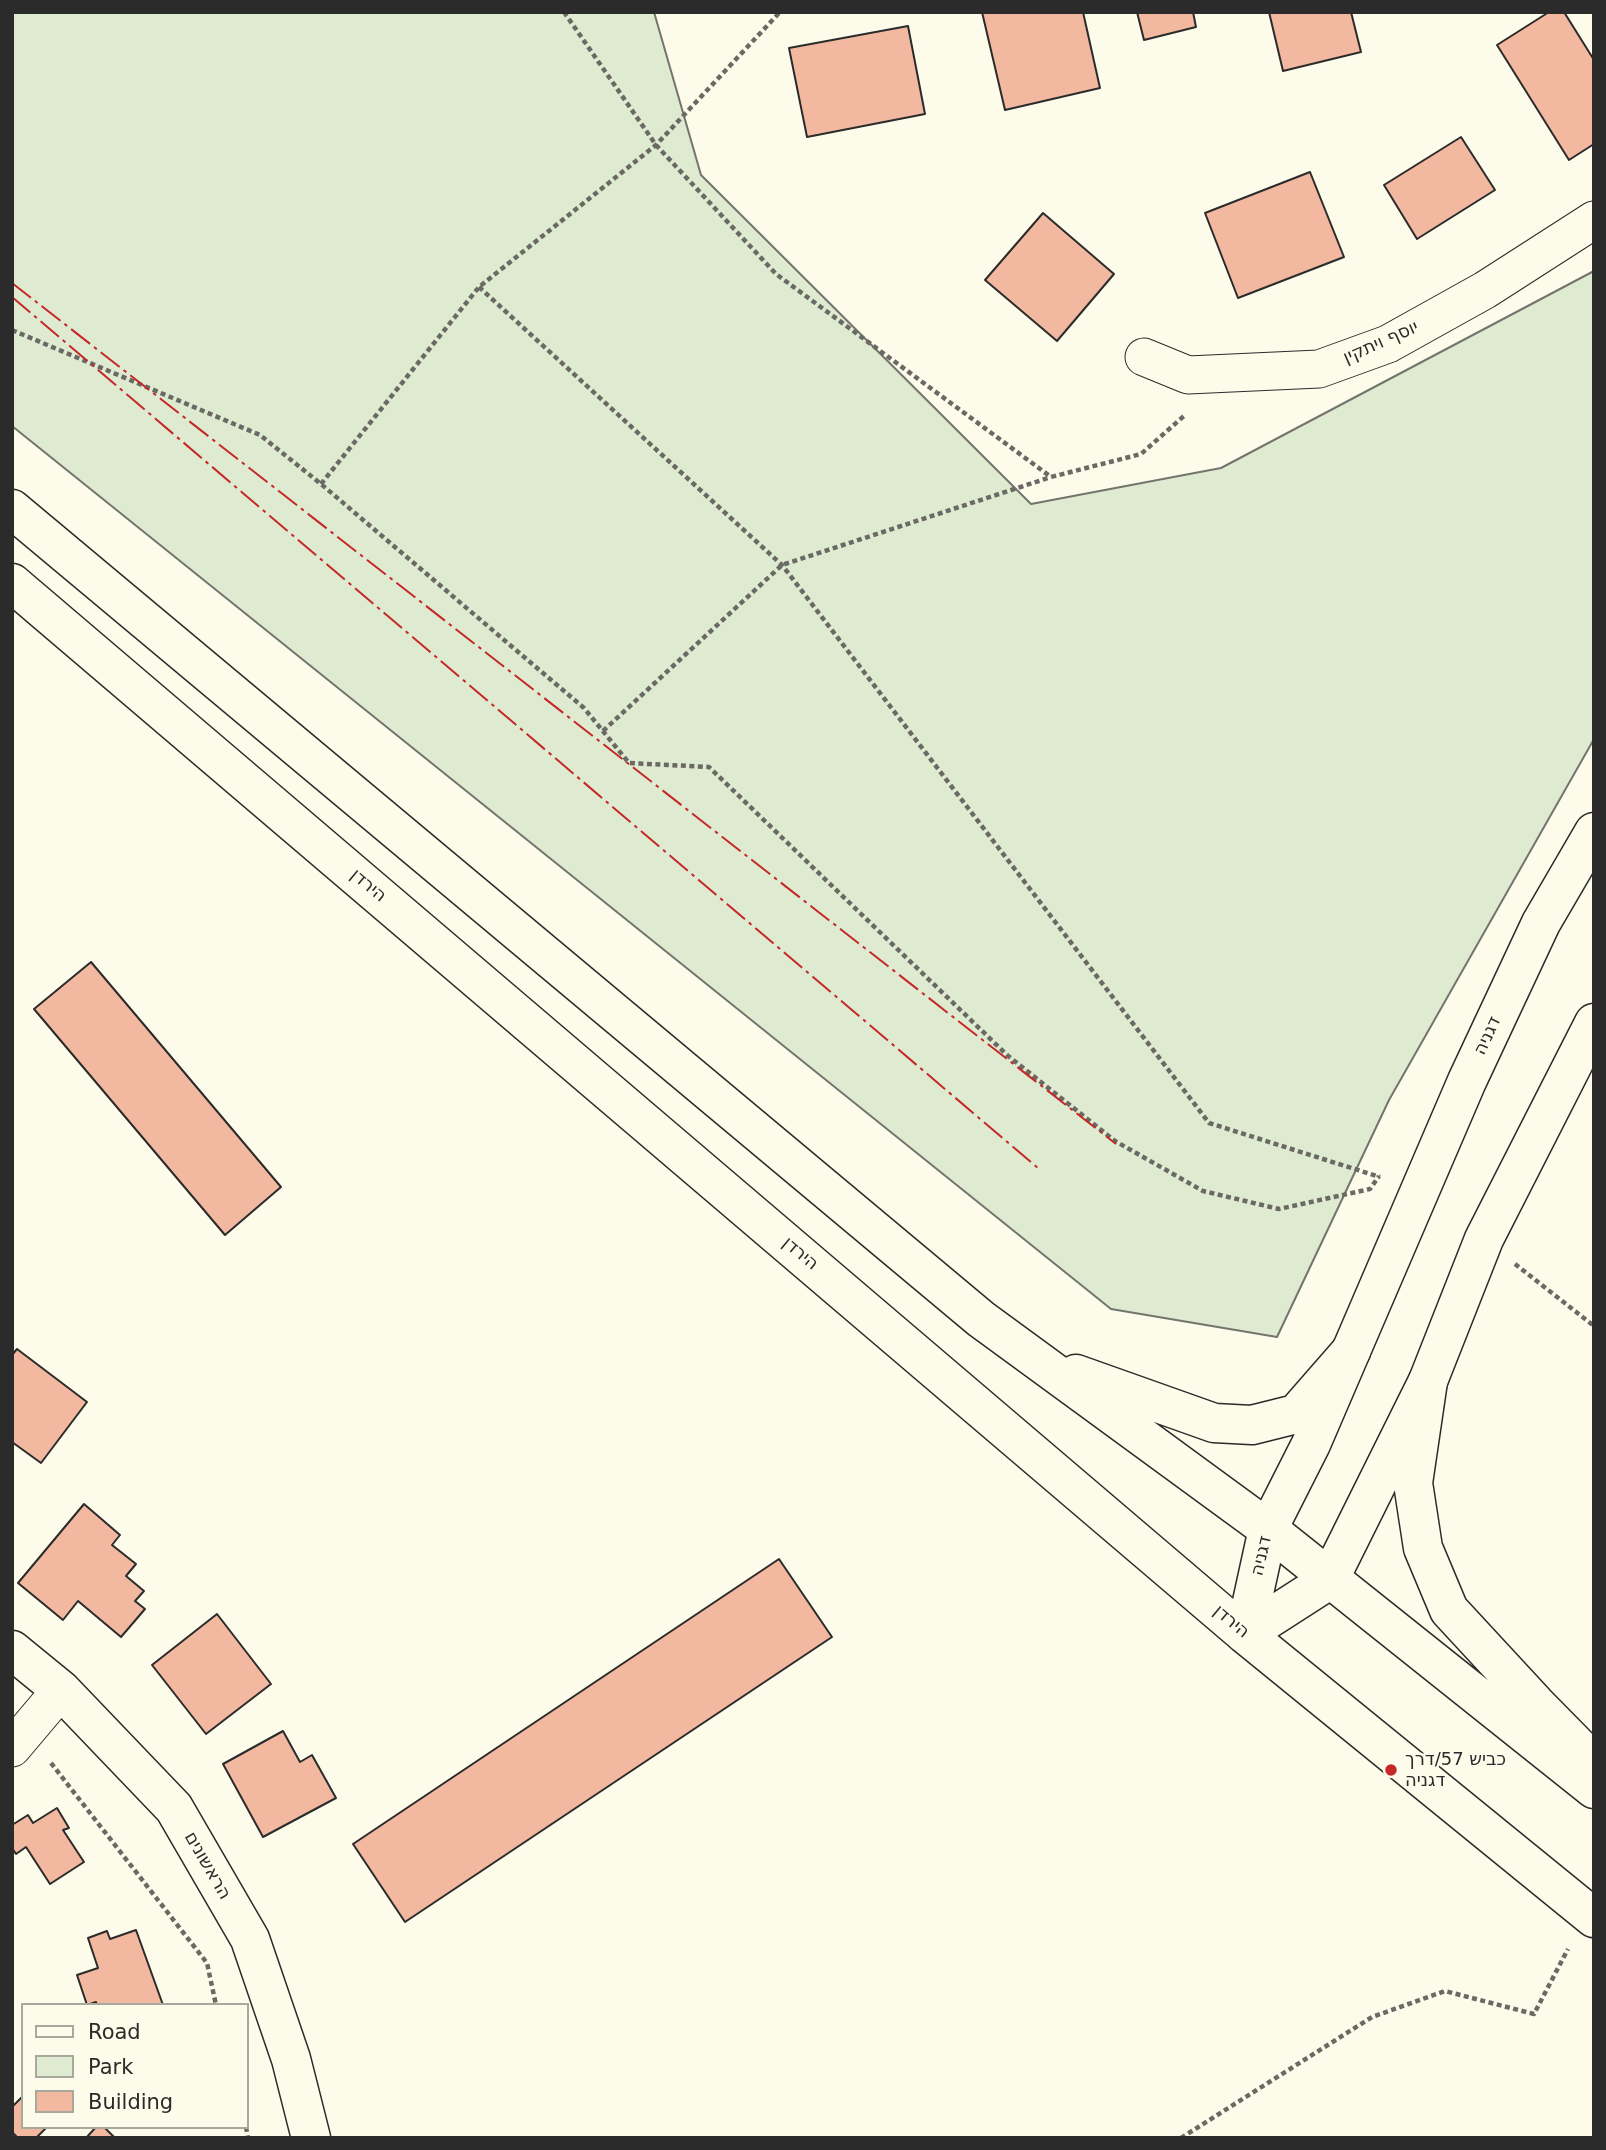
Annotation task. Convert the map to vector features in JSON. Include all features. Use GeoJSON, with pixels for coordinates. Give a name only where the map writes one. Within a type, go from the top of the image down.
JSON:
{"type":"FeatureCollection","features":[{"type":"Feature","properties":{"kind":"main road"},"geometry":{"type":"LineString","coordinates":[[12,509],[981,1319],[1268,1529],[1594,1789]]}},
{"type":"Feature","properties":{"kind":"main road","name":"הירדן"},"geometry":{"type":"LineString","coordinates":[[12,583],[1245,1634],[1590,1915]]}},
{"type":"Feature","properties":{"kind":"main road","name":"דגניה"},"geometry":{"type":"LineString","coordinates":[[1245,1634],[1268,1529],[1311,1444],[1467,1081],[1541,923],[1594,832]]}},
{"type":"Feature","properties":{"kind":"main road"},"geometry":{"type":"LineString","coordinates":[[1245,1634],[1329,1580],[1428,1381],[1484,1239],[1594,1023]]}},
{"type":"Feature","properties":{"kind":"main road"},"geometry":{"type":"LineString","coordinates":[[1037,1359],[1214,1423],[1252,1425],[1296,1413],[1351,1351]]}},
{"type":"Feature","properties":{"kind":"main road"},"geometry":{"type":"LineString","coordinates":[[1428,1381],[1413,1483],[1423,1548],[1449,1610],[1594,1763]]}},
{"type":"Feature","properties":{"kind":"main road","name":"הראשונים"},"geometry":{"type":"LineString","coordinates":[[12,1650],[61,1690],[173,1808],[250,1939],[291,2059],[311,2138]]}},
{"type":"Feature","properties":{"kind":"street","name":"יוסף ויתקין"},"geometry":{"type":"LineString","coordinates":[[1144,357],[1188,375],[1319,369],[1388,344],[1485,290],[1594,220]]}},
{"type":"Feature","properties":{"kind":"street"},"geometry":{"type":"LineString","coordinates":[[19,1740],[61,1690]]}},
{"type":"Feature","properties":{"kind":"path"},"geometry":{"type":"LineString","coordinates":[[564,12],[656,145],[776,274],[1051,477]]}},
{"type":"Feature","properties":{"kind":"path"},"geometry":{"type":"LineString","coordinates":[[321,484],[479,287],[656,145],[780,12]]}},
{"type":"Feature","properties":{"kind":"path"},"geometry":{"type":"LineString","coordinates":[[479,287],[782,565],[1209,1123],[1379,1176],[1412,1209]]}},
{"type":"Feature","properties":{"kind":"path"},"geometry":{"type":"LineString","coordinates":[[12,330],[260,435],[584,708],[629,763],[709,767],[1007,1055],[1115,1141],[1203,1191],[1279,1209],[1370,1189],[1379,1176]]}},
{"type":"Feature","properties":{"kind":"path"},"geometry":{"type":"LineString","coordinates":[[603,732],[782,565],[1051,477],[1141,454],[1233,373]]}},
{"type":"Feature","properties":{"kind":"path"},"geometry":{"type":"LineString","coordinates":[[1484,1239],[1594,1326]]}},
{"type":"Feature","properties":{"kind":"path"},"geometry":{"type":"LineString","coordinates":[[19,1740],[206,1964],[216,2003]]}},
{"type":"Feature","properties":{"kind":"path"},"geometry":{"type":"LineString","coordinates":[[1181,2138],[1372,2017],[1445,1991],[1534,2014],[1590,1915]]}},
{"type":"Feature","properties":{"kind":"green space"},"geometry":{"type":"Polygon","coordinates":[[[12,12],[654,12],[701,175],[1031,504],[1221,468],[1594,271],[1594,739],[1389,1100],[1277,1337],[1111,1309],[12,426],[12,12]]]}},
{"type":"Feature","properties":{"kind":"building"},"geometry":{"type":"Polygon","coordinates":[[[982,12],[1083,12],[1100,88],[1005,110],[982,12]]]}},
{"type":"Feature","properties":{"kind":"building"},"geometry":{"type":"Polygon","coordinates":[[[1137,12],[1193,12],[1196,27],[1144,40],[1137,12]]]}},
{"type":"Feature","properties":{"kind":"building"},"geometry":{"type":"Polygon","coordinates":[[[1269,12],[1351,12],[1361,52],[1283,71],[1269,12]]]}},
{"type":"Feature","properties":{"kind":"building"},"geometry":{"type":"Polygon","coordinates":[[[1549,12],[1564,12],[1594,60],[1594,144],[1569,160],[1497,45],[1549,12]]]}},
{"type":"Feature","properties":{"kind":"building"},"geometry":{"type":"Polygon","coordinates":[[[908,26],[925,114],[807,137],[789,48],[908,26]]]}},
{"type":"Feature","properties":{"kind":"building"},"geometry":{"type":"Polygon","coordinates":[[[1461,137],[1495,190],[1417,239],[1384,185],[1461,137]]]}},
{"type":"Feature","properties":{"kind":"building"},"geometry":{"type":"Polygon","coordinates":[[[1310,172],[1344,257],[1238,298],[1205,213],[1310,172]]]}},
{"type":"Feature","properties":{"kind":"building"},"geometry":{"type":"Polygon","coordinates":[[[1043,213],[1114,274],[1057,341],[985,280],[1043,213]]]}},
{"type":"Feature","properties":{"kind":"building"},"geometry":{"type":"Polygon","coordinates":[[[91,962],[281,1187],[225,1235],[34,1009],[91,962]]]}},
{"type":"Feature","properties":{"kind":"building"},"geometry":{"type":"Polygon","coordinates":[[[17,1349],[87,1402],[41,1463],[12,1442],[12,1355],[17,1349]]]}},
{"type":"Feature","properties":{"kind":"building"},"geometry":{"type":"Polygon","coordinates":[[[84,1504],[120,1535],[112,1545],[136,1564],[126,1576],[144,1591],[135,1601],[145,1609],[121,1637],[78,1601],[63,1620],[18,1583],[84,1504]]]}},
{"type":"Feature","properties":{"kind":"building"},"geometry":{"type":"Polygon","coordinates":[[[779,1559],[832,1637],[405,1922],[353,1844],[779,1559]]]}},
{"type":"Feature","properties":{"kind":"building"},"geometry":{"type":"Polygon","coordinates":[[[217,1614],[271,1684],[206,1734],[152,1665],[217,1614]]]}},
{"type":"Feature","properties":{"kind":"building"},"geometry":{"type":"Polygon","coordinates":[[[283,1731],[300,1762],[312,1755],[336,1798],[263,1837],[223,1764],[283,1731]]]}},
{"type":"Feature","properties":{"kind":"building"},"geometry":{"type":"Polygon","coordinates":[[[57,1808],[69,1828],[63,1830],[84,1862],[50,1884],[26,1847],[16,1854],[12,1848],[12,1825],[28,1815],[33,1823],[57,1808]]]}},
{"type":"Feature","properties":{"kind":"building"},"geometry":{"type":"Polygon","coordinates":[[[136,1930],[162,2003],[86,2003],[77,1975],[98,1968],[88,1938],[107,1931],[110,1939],[136,1930]]]}},
{"type":"Feature","properties":{"kind":"building"},"geometry":{"type":"Polygon","coordinates":[[[21,2098],[21,2129],[45,2129],[36,2138],[18,2138],[12,2132],[12,2107],[21,2098]]]}},
{"type":"Feature","properties":{"kind":"building"},"geometry":{"type":"Polygon","coordinates":[[[94,2129],[106,2129],[115,2138],[86,2138],[94,2129]]]}},
{"type":"Feature","properties":{"kind":"power"},"geometry":{"type":"LineString","coordinates":[[12,283],[1116,1144]]}},
{"type":"Feature","properties":{"kind":"power"},"geometry":{"type":"LineString","coordinates":[[12,297],[1038,1168]]}},
{"type":"Feature","properties":{"kind":"place","name":"כביש 57/דרך דגניה"},"geometry":{"type":"Point","coordinates":[1391,1770]}}]}
